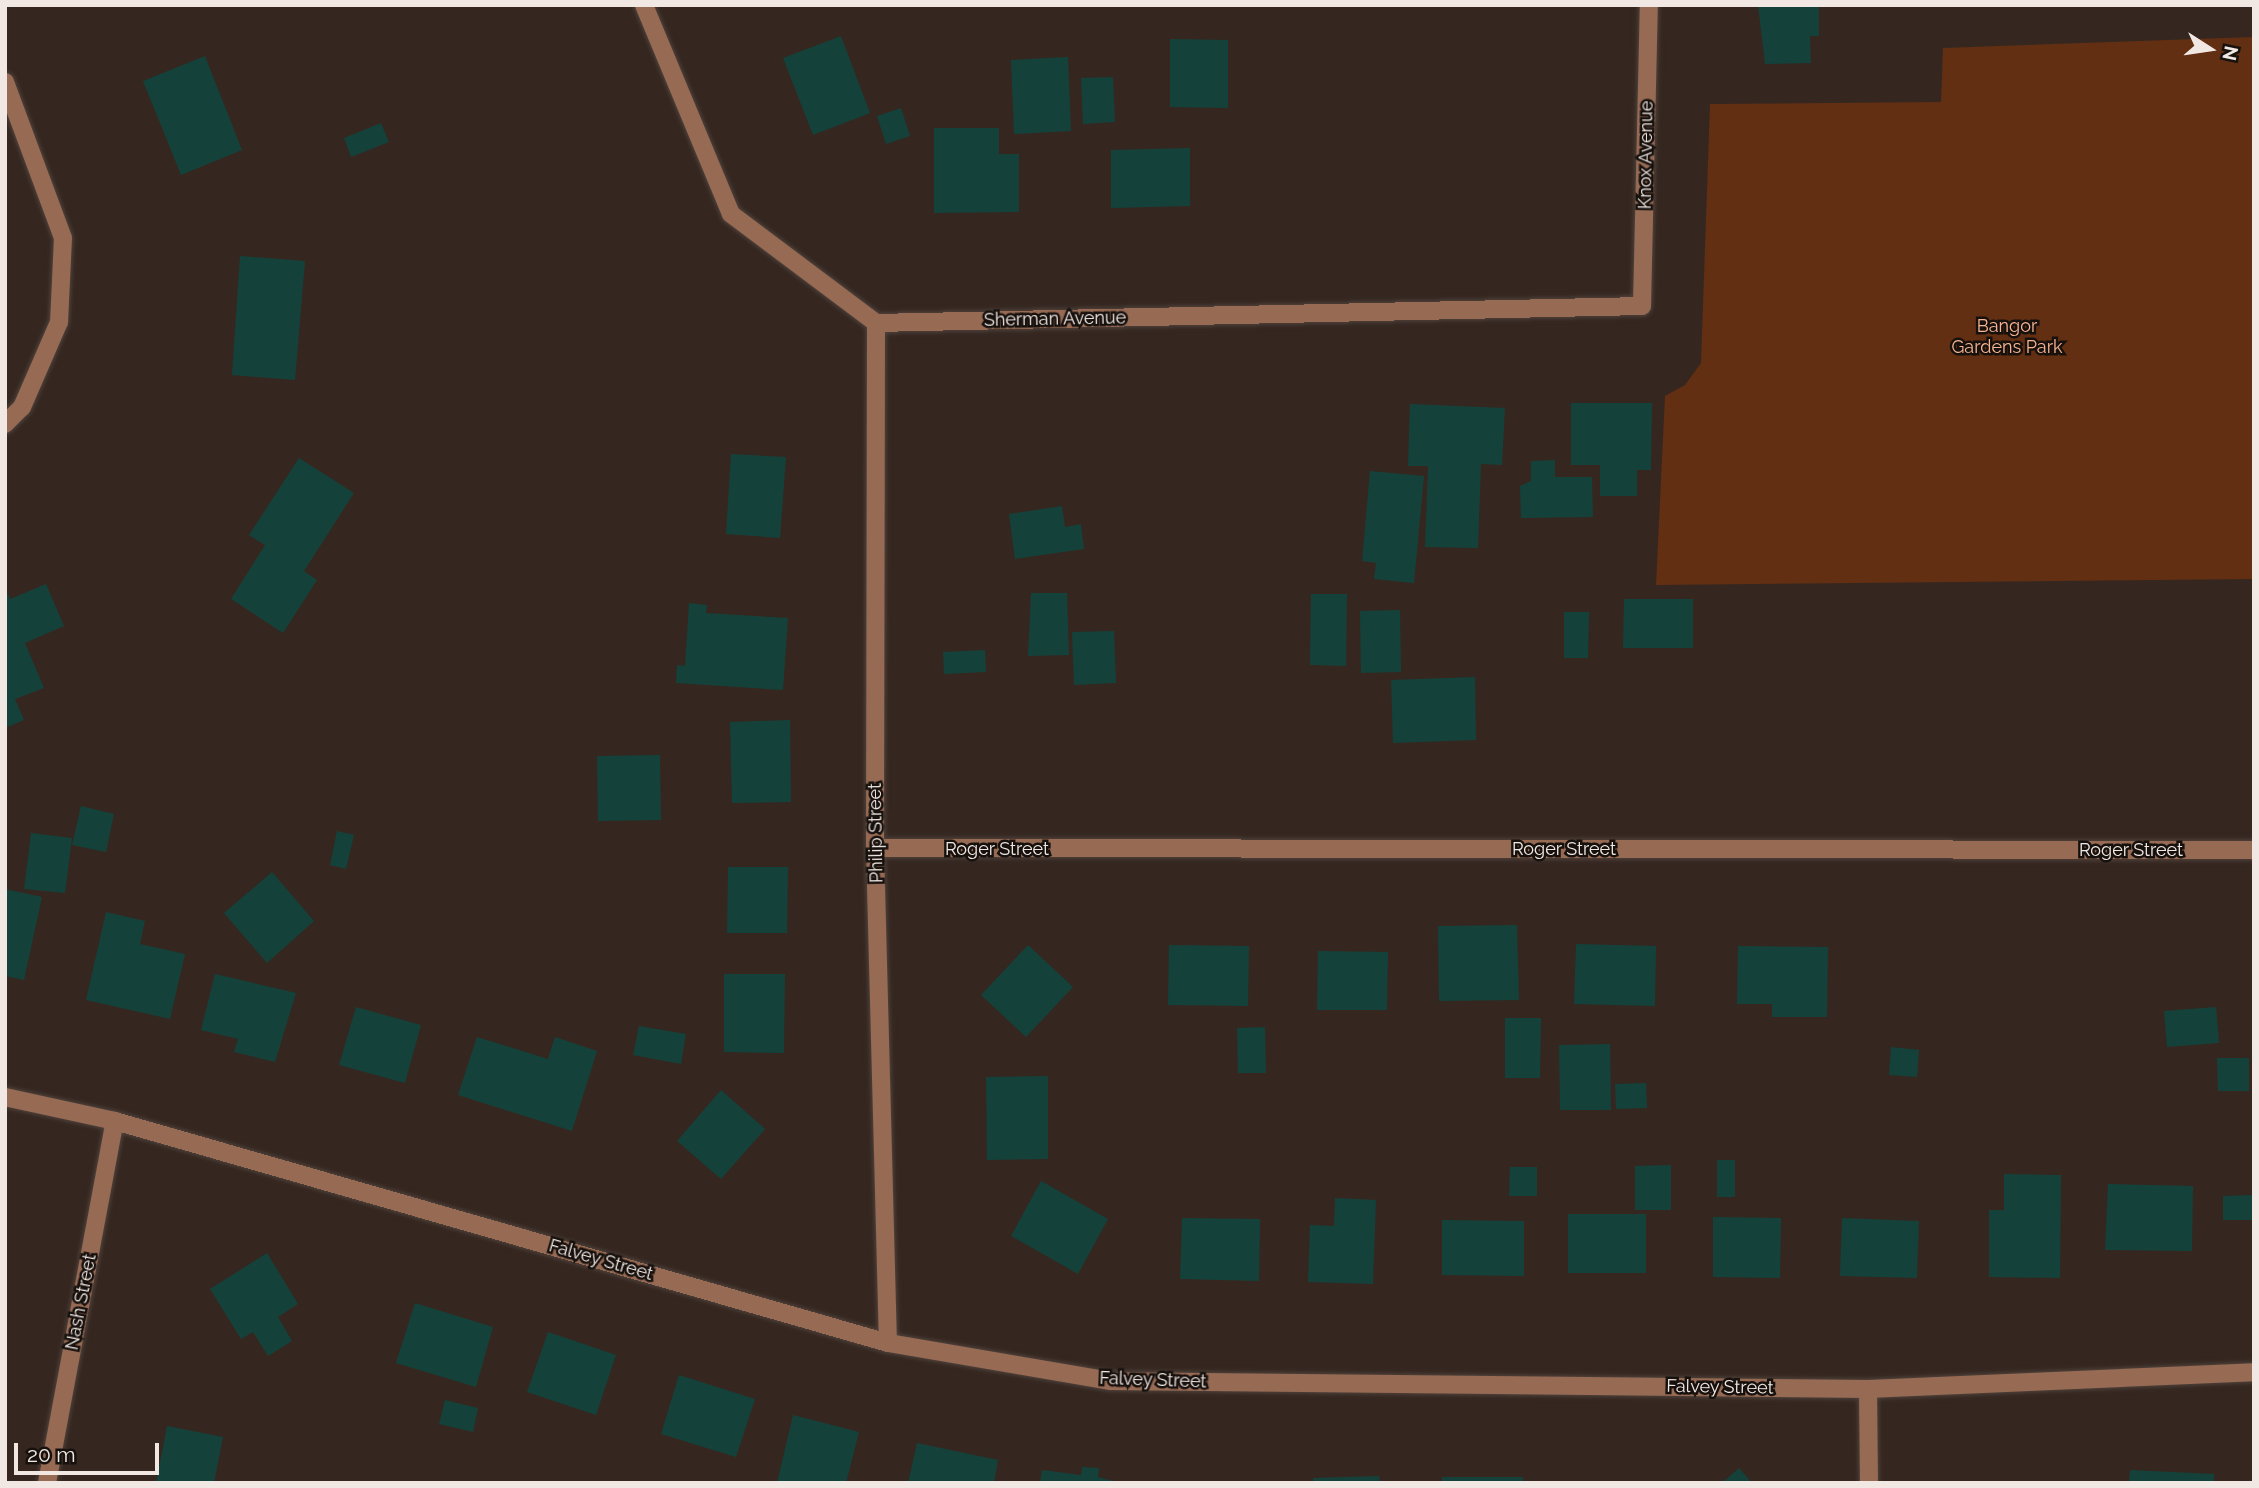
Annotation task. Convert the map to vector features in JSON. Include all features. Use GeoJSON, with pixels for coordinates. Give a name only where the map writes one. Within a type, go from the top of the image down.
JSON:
{"type":"FeatureCollection","features":[{"type":"Feature","properties":{"kind":"street"},"geometry":{"type":"LineString","coordinates":[[644,5],[732,214],[876,323]]}},
{"type":"Feature","properties":{"kind":"street","name":"Knox Avenue"},"geometry":{"type":"LineString","coordinates":[[1642,306],[1649,5]]}},
{"type":"Feature","properties":{"kind":"street"},"geometry":{"type":"LineString","coordinates":[[5,82],[63,238],[59,322],[22,407],[5,424]]}},
{"type":"Feature","properties":{"kind":"street","name":"Sherman Avenue"},"geometry":{"type":"LineString","coordinates":[[876,323],[1642,306]]}},
{"type":"Feature","properties":{"kind":"street","name":"Philip Street"},"geometry":{"type":"LineString","coordinates":[[876,323],[875,848],[888,1343]]}},
{"type":"Feature","properties":{"kind":"street","name":"Roger Street"},"geometry":{"type":"LineString","coordinates":[[875,848],[2254,850]]}},
{"type":"Feature","properties":{"kind":"street","name":"Falvey Street"},"geometry":{"type":"LineString","coordinates":[[5,1097],[116,1121],[888,1343],[1110,1381],[1868,1389],[2254,1372]]}},
{"type":"Feature","properties":{"kind":"street","name":"Nash Street"},"geometry":{"type":"LineString","coordinates":[[47,1483],[116,1121]]}},
{"type":"Feature","properties":{"kind":"street"},"geometry":{"type":"LineString","coordinates":[[1868,1389],[1869,1483]]}},
{"type":"Feature","properties":{"kind":"green space","name":"Bangor Gardens Park"},"geometry":{"type":"Polygon","coordinates":[[[2254,37],[2254,579],[1656,585],[1665,396],[1685,385],[1701,363],[1710,104],[1941,102],[1943,48],[2254,37]]]}},
{"type":"Feature","properties":{"kind":"building"},"geometry":{"type":"Polygon","coordinates":[[[1758,5],[1819,5],[1819,36],[1810,36],[1811,63],[1765,64],[1758,5]]]}},
{"type":"Feature","properties":{"kind":"building"},"geometry":{"type":"Polygon","coordinates":[[[841,36],[870,113],[813,135],[783,58],[841,36]]]}},
{"type":"Feature","properties":{"kind":"building"},"geometry":{"type":"Polygon","coordinates":[[[1170,39],[1228,40],[1228,108],[1170,107],[1170,39]]]}},
{"type":"Feature","properties":{"kind":"building"},"geometry":{"type":"Polygon","coordinates":[[[205,56],[242,150],[181,175],[143,81],[205,56]]]}},
{"type":"Feature","properties":{"kind":"building"},"geometry":{"type":"Polygon","coordinates":[[[1068,57],[1071,131],[1014,134],[1011,60],[1068,57]]]}},
{"type":"Feature","properties":{"kind":"building"},"geometry":{"type":"Polygon","coordinates":[[[1113,77],[1115,122],[1083,124],[1081,78],[1113,77]]]}},
{"type":"Feature","properties":{"kind":"building"},"geometry":{"type":"Polygon","coordinates":[[[901,108],[910,136],[886,144],[877,116],[901,108]]]}},
{"type":"Feature","properties":{"kind":"building"},"geometry":{"type":"Polygon","coordinates":[[[381,123],[389,142],[351,157],[344,138],[381,123]]]}},
{"type":"Feature","properties":{"kind":"building"},"geometry":{"type":"Polygon","coordinates":[[[934,128],[999,128],[999,154],[1019,154],[1019,212],[934,213],[934,128]]]}},
{"type":"Feature","properties":{"kind":"building"},"geometry":{"type":"Polygon","coordinates":[[[1190,148],[1190,206],[1111,208],[1111,150],[1190,148]]]}},
{"type":"Feature","properties":{"kind":"building"},"geometry":{"type":"Polygon","coordinates":[[[240,256],[305,261],[295,380],[232,375],[240,256]]]}},
{"type":"Feature","properties":{"kind":"building"},"geometry":{"type":"Polygon","coordinates":[[[1571,403],[1652,403],[1651,470],[1637,470],[1637,496],[1600,496],[1600,465],[1571,465],[1571,403]]]}},
{"type":"Feature","properties":{"kind":"building"},"geometry":{"type":"Polygon","coordinates":[[[1410,404],[1505,408],[1502,465],[1481,464],[1478,548],[1425,547],[1428,466],[1408,466],[1410,404]]]}},
{"type":"Feature","properties":{"kind":"building"},"geometry":{"type":"Polygon","coordinates":[[[731,454],[786,457],[780,538],[726,534],[731,454]]]}},
{"type":"Feature","properties":{"kind":"building"},"geometry":{"type":"Polygon","coordinates":[[[299,458],[354,493],[304,571],[317,580],[283,633],[231,599],[265,545],[249,535],[299,458]]]}},
{"type":"Feature","properties":{"kind":"building"},"geometry":{"type":"Polygon","coordinates":[[[1555,460],[1555,477],[1592,477],[1593,517],[1521,518],[1520,486],[1531,481],[1531,461],[1555,460]]]}},
{"type":"Feature","properties":{"kind":"building"},"geometry":{"type":"Polygon","coordinates":[[[1370,471],[1424,476],[1414,583],[1374,579],[1376,563],[1362,561],[1370,471]]]}},
{"type":"Feature","properties":{"kind":"building"},"geometry":{"type":"Polygon","coordinates":[[[1062,506],[1065,527],[1081,524],[1084,549],[1015,559],[1009,514],[1062,506]]]}},
{"type":"Feature","properties":{"kind":"building"},"geometry":{"type":"Polygon","coordinates":[[[46,584],[64,626],[25,643],[44,688],[15,699],[24,720],[5,728],[5,588],[10,599],[46,584]]]}},
{"type":"Feature","properties":{"kind":"building"},"geometry":{"type":"Polygon","coordinates":[[[1031,593],[1067,593],[1069,655],[1028,656],[1031,593]]]}},
{"type":"Feature","properties":{"kind":"building"},"geometry":{"type":"Polygon","coordinates":[[[1311,594],[1347,594],[1346,666],[1310,665],[1311,594]]]}},
{"type":"Feature","properties":{"kind":"building"},"geometry":{"type":"Polygon","coordinates":[[[1624,599],[1693,599],[1693,648],[1623,648],[1624,599]]]}},
{"type":"Feature","properties":{"kind":"building"},"geometry":{"type":"Polygon","coordinates":[[[689,603],[707,605],[706,613],[788,618],[783,690],[676,683],[677,665],[685,666],[689,603]]]}},
{"type":"Feature","properties":{"kind":"building"},"geometry":{"type":"Polygon","coordinates":[[[1400,610],[1401,672],[1361,673],[1360,611],[1400,610]]]}},
{"type":"Feature","properties":{"kind":"building"},"geometry":{"type":"Polygon","coordinates":[[[1564,612],[1589,612],[1588,658],[1564,658],[1564,612]]]}},
{"type":"Feature","properties":{"kind":"building"},"geometry":{"type":"Polygon","coordinates":[[[1114,631],[1116,683],[1074,685],[1072,632],[1114,631]]]}},
{"type":"Feature","properties":{"kind":"building"},"geometry":{"type":"Polygon","coordinates":[[[985,650],[986,672],[944,674],[943,652],[985,650]]]}},
{"type":"Feature","properties":{"kind":"building"},"geometry":{"type":"Polygon","coordinates":[[[1475,677],[1476,740],[1393,743],[1391,680],[1475,677]]]}},
{"type":"Feature","properties":{"kind":"building"},"geometry":{"type":"Polygon","coordinates":[[[790,720],[791,802],[732,803],[730,722],[790,720]]]}},
{"type":"Feature","properties":{"kind":"building"},"geometry":{"type":"Polygon","coordinates":[[[660,755],[661,820],[598,821],[597,756],[660,755]]]}},
{"type":"Feature","properties":{"kind":"building"},"geometry":{"type":"Polygon","coordinates":[[[81,806],[114,814],[106,852],[72,845],[81,806]]]}},
{"type":"Feature","properties":{"kind":"building"},"geometry":{"type":"Polygon","coordinates":[[[337,831],[354,835],[346,869],[330,865],[337,831]]]}},
{"type":"Feature","properties":{"kind":"building"},"geometry":{"type":"Polygon","coordinates":[[[31,833],[72,838],[65,893],[24,889],[31,833]]]}},
{"type":"Feature","properties":{"kind":"building"},"geometry":{"type":"Polygon","coordinates":[[[728,867],[788,867],[787,933],[727,933],[728,867]]]}},
{"type":"Feature","properties":{"kind":"building"},"geometry":{"type":"Polygon","coordinates":[[[272,872],[314,921],[267,963],[224,913],[272,872]]]}},
{"type":"Feature","properties":{"kind":"building"},"geometry":{"type":"Polygon","coordinates":[[[5,889],[42,897],[24,980],[5,976],[5,889]]]}},
{"type":"Feature","properties":{"kind":"building"},"geometry":{"type":"Polygon","coordinates":[[[106,912],[145,921],[140,944],[185,954],[170,1019],[86,1000],[106,912]]]}},
{"type":"Feature","properties":{"kind":"building"},"geometry":{"type":"Polygon","coordinates":[[[1517,925],[1519,1000],[1439,1001],[1438,926],[1517,925]]]}},
{"type":"Feature","properties":{"kind":"building"},"geometry":{"type":"Polygon","coordinates":[[[1576,944],[1656,946],[1655,1006],[1574,1004],[1576,944]]]}},
{"type":"Feature","properties":{"kind":"building"},"geometry":{"type":"Polygon","coordinates":[[[1028,945],[1073,987],[1026,1037],[981,995],[1028,945]]]}},
{"type":"Feature","properties":{"kind":"building"},"geometry":{"type":"Polygon","coordinates":[[[1169,945],[1249,946],[1248,1006],[1168,1005],[1169,945]]]}},
{"type":"Feature","properties":{"kind":"building"},"geometry":{"type":"Polygon","coordinates":[[[1738,946],[1828,947],[1827,1017],[1772,1017],[1772,1004],[1737,1004],[1738,946]]]}},
{"type":"Feature","properties":{"kind":"building"},"geometry":{"type":"Polygon","coordinates":[[[1318,951],[1388,952],[1387,1010],[1317,1010],[1318,951]]]}},
{"type":"Feature","properties":{"kind":"building"},"geometry":{"type":"Polygon","coordinates":[[[215,974],[296,993],[275,1062],[234,1052],[238,1039],[201,1030],[215,974]]]}},
{"type":"Feature","properties":{"kind":"building"},"geometry":{"type":"Polygon","coordinates":[[[724,974],[785,974],[784,1053],[724,1052],[724,974]]]}},
{"type":"Feature","properties":{"kind":"building"},"geometry":{"type":"Polygon","coordinates":[[[356,1007],[421,1025],[405,1083],[339,1065],[356,1007]]]}},
{"type":"Feature","properties":{"kind":"building"},"geometry":{"type":"Polygon","coordinates":[[[2216,1007],[2219,1043],[2167,1047],[2164,1011],[2216,1007]]]}},
{"type":"Feature","properties":{"kind":"building"},"geometry":{"type":"Polygon","coordinates":[[[1505,1018],[1541,1018],[1540,1078],[1505,1078],[1505,1018]]]}},
{"type":"Feature","properties":{"kind":"building"},"geometry":{"type":"Polygon","coordinates":[[[639,1026],[686,1034],[681,1064],[633,1055],[639,1026]]]}},
{"type":"Feature","properties":{"kind":"building"},"geometry":{"type":"Polygon","coordinates":[[[1265,1027],[1266,1073],[1238,1073],[1237,1028],[1265,1027]]]}},
{"type":"Feature","properties":{"kind":"building"},"geometry":{"type":"Polygon","coordinates":[[[477,1037],[548,1059],[555,1037],[597,1051],[572,1131],[458,1095],[477,1037]]]}},
{"type":"Feature","properties":{"kind":"building"},"geometry":{"type":"Polygon","coordinates":[[[1610,1044],[1611,1110],[1560,1110],[1559,1045],[1610,1044]]]}},
{"type":"Feature","properties":{"kind":"building"},"geometry":{"type":"Polygon","coordinates":[[[1891,1047],[1919,1050],[1917,1077],[1889,1075],[1891,1047]]]}},
{"type":"Feature","properties":{"kind":"building"},"geometry":{"type":"Polygon","coordinates":[[[2217,1058],[2249,1058],[2249,1091],[2218,1091],[2217,1058]]]}},
{"type":"Feature","properties":{"kind":"building"},"geometry":{"type":"Polygon","coordinates":[[[1048,1076],[1048,1159],[987,1160],[986,1077],[1048,1076]]]}},
{"type":"Feature","properties":{"kind":"building"},"geometry":{"type":"Polygon","coordinates":[[[1646,1083],[1647,1108],[1616,1109],[1615,1084],[1646,1083]]]}},
{"type":"Feature","properties":{"kind":"building"},"geometry":{"type":"Polygon","coordinates":[[[721,1090],[765,1129],[721,1179],[677,1141],[721,1090]]]}},
{"type":"Feature","properties":{"kind":"building"},"geometry":{"type":"Polygon","coordinates":[[[1717,1160],[1735,1160],[1735,1197],[1717,1197],[1717,1160]]]}},
{"type":"Feature","properties":{"kind":"building"},"geometry":{"type":"Polygon","coordinates":[[[1671,1165],[1671,1210],[1635,1210],[1635,1166],[1671,1165]]]}},
{"type":"Feature","properties":{"kind":"building"},"geometry":{"type":"Polygon","coordinates":[[[1510,1167],[1537,1167],[1537,1196],[1509,1196],[1510,1167]]]}},
{"type":"Feature","properties":{"kind":"building"},"geometry":{"type":"Polygon","coordinates":[[[2004,1174],[2061,1175],[2060,1278],[1989,1277],[1989,1210],[2004,1210],[2004,1174]]]}},
{"type":"Feature","properties":{"kind":"building"},"geometry":{"type":"Polygon","coordinates":[[[1041,1181],[1108,1219],[1078,1274],[1011,1236],[1041,1181]]]}},
{"type":"Feature","properties":{"kind":"building"},"geometry":{"type":"Polygon","coordinates":[[[2108,1184],[2193,1186],[2192,1251],[2105,1250],[2108,1184]]]}},
{"type":"Feature","properties":{"kind":"building"},"geometry":{"type":"Polygon","coordinates":[[[2252,1195],[2252,1220],[2223,1220],[2223,1196],[2252,1195]]]}},
{"type":"Feature","properties":{"kind":"building"},"geometry":{"type":"Polygon","coordinates":[[[1335,1198],[1376,1200],[1373,1284],[1308,1282],[1310,1225],[1334,1226],[1335,1198]]]}},
{"type":"Feature","properties":{"kind":"building"},"geometry":{"type":"Polygon","coordinates":[[[1568,1214],[1646,1214],[1646,1273],[1568,1273],[1568,1214]]]}},
{"type":"Feature","properties":{"kind":"building"},"geometry":{"type":"Polygon","coordinates":[[[1713,1217],[1781,1218],[1780,1278],[1713,1277],[1713,1217]]]}},
{"type":"Feature","properties":{"kind":"building"},"geometry":{"type":"Polygon","coordinates":[[[1182,1218],[1260,1219],[1259,1281],[1180,1279],[1182,1218]]]}},
{"type":"Feature","properties":{"kind":"building"},"geometry":{"type":"Polygon","coordinates":[[[1842,1218],[1919,1221],[1917,1278],[1840,1276],[1842,1218]]]}},
{"type":"Feature","properties":{"kind":"building"},"geometry":{"type":"Polygon","coordinates":[[[1442,1220],[1524,1221],[1524,1276],[1442,1275],[1442,1220]]]}},
{"type":"Feature","properties":{"kind":"building"},"geometry":{"type":"Polygon","coordinates":[[[267,1253],[298,1304],[278,1317],[292,1341],[268,1356],[253,1332],[241,1339],[210,1289],[267,1253]]]}},
{"type":"Feature","properties":{"kind":"building"},"geometry":{"type":"Polygon","coordinates":[[[415,1303],[493,1327],[476,1387],[396,1363],[415,1303]]]}},
{"type":"Feature","properties":{"kind":"building"},"geometry":{"type":"Polygon","coordinates":[[[548,1332],[616,1355],[596,1415],[527,1392],[548,1332]]]}},
{"type":"Feature","properties":{"kind":"building"},"geometry":{"type":"Polygon","coordinates":[[[679,1375],[755,1399],[736,1457],[661,1434],[679,1375]]]}},
{"type":"Feature","properties":{"kind":"building"},"geometry":{"type":"Polygon","coordinates":[[[445,1400],[478,1408],[473,1432],[439,1424],[445,1400]]]}},
{"type":"Feature","properties":{"kind":"building"},"geometry":{"type":"Polygon","coordinates":[[[793,1415],[859,1432],[846,1483],[777,1483],[793,1415]]]}},
{"type":"Feature","properties":{"kind":"building"},"geometry":{"type":"Polygon","coordinates":[[[167,1426],[223,1437],[214,1483],[156,1483],[167,1426]]]}},
{"type":"Feature","properties":{"kind":"building"},"geometry":{"type":"Polygon","coordinates":[[[917,1443],[998,1460],[994,1483],[908,1483],[917,1443]]]}},
{"type":"Feature","properties":{"kind":"building"},"geometry":{"type":"Polygon","coordinates":[[[1082,1467],[1099,1468],[1098,1477],[1121,1483],[1040,1483],[1042,1470],[1081,1475],[1082,1467]]]}},
{"type":"Feature","properties":{"kind":"building"},"geometry":{"type":"Polygon","coordinates":[[[1739,1468],[1752,1483],[1722,1483],[1739,1468]]]}},
{"type":"Feature","properties":{"kind":"building"},"geometry":{"type":"Polygon","coordinates":[[[2130,1470],[2214,1474],[2214,1483],[2129,1483],[2130,1470]]]}},
{"type":"Feature","properties":{"kind":"building"},"geometry":{"type":"Polygon","coordinates":[[[1379,1476],[1380,1483],[1313,1483],[1313,1478],[1379,1476]]]}},
{"type":"Feature","properties":{"kind":"building"},"geometry":{"type":"Polygon","coordinates":[[[1442,1477],[1523,1477],[1523,1483],[1442,1483],[1442,1477]]]}}]}
